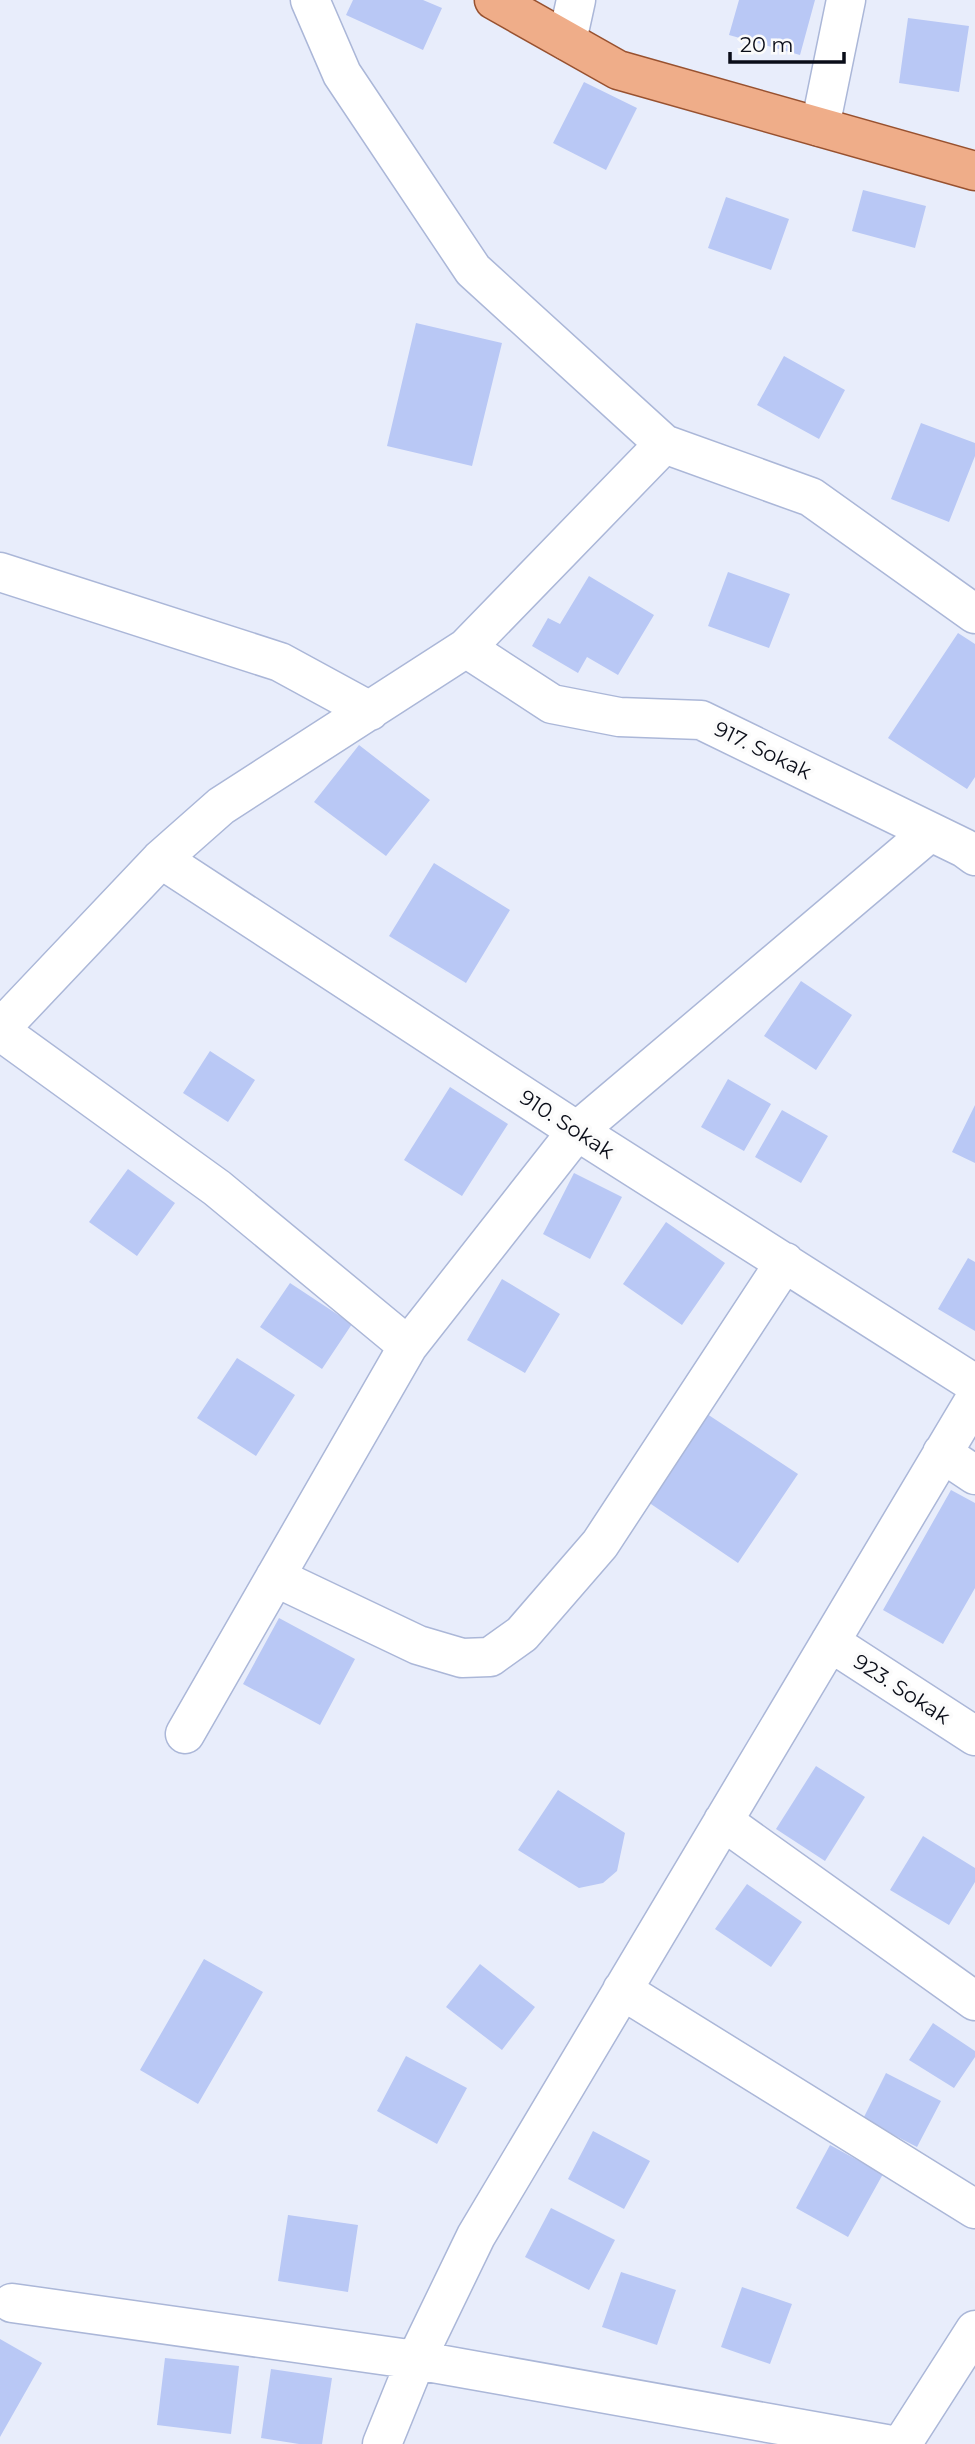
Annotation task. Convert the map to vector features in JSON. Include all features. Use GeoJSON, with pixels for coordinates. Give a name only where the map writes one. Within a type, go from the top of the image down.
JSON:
{"type":"FeatureCollection","features":[{"type":"Feature","properties":{"kind":"main road"},"geometry":{"type":"LineString","coordinates":[[494,0],[618,70],[975,171]]}},
{"type":"Feature","properties":{"kind":"street"},"geometry":{"type":"LineString","coordinates":[[310,0],[342,74],[473,270],[664,444],[811,498],[969,597]]}},
{"type":"Feature","properties":{"kind":"street"},"geometry":{"type":"LineString","coordinates":[[567,41],[576,0]]}},
{"type":"Feature","properties":{"kind":"street"},"geometry":{"type":"LineString","coordinates":[[820,127],[846,0]]}},
{"type":"Feature","properties":{"kind":"street"},"geometry":{"type":"LineString","coordinates":[[408,1346],[217,1188],[0,1030],[161,859],[221,806],[466,648],[664,444]]}},
{"type":"Feature","properties":{"kind":"street"},"geometry":{"type":"LineString","coordinates":[[0,572],[280,662],[370,711]]}},
{"type":"Feature","properties":{"kind":"street","name":"917. Sokak"},"geometry":{"type":"LineString","coordinates":[[466,648],[552,704],[619,717],[701,720],[975,856]]}},
{"type":"Feature","properties":{"kind":"street"},"geometry":{"type":"LineString","coordinates":[[185,1734],[408,1346],[577,1131],[930,832]]}},
{"type":"Feature","properties":{"kind":"street","name":"910. Sokak"},"geometry":{"type":"LineString","coordinates":[[161,859],[577,1131],[975,1384]]}},
{"type":"Feature","properties":{"kind":"street"},"geometry":{"type":"LineString","coordinates":[[275,1577],[418,1645],[461,1658],[490,1657],[522,1634],[600,1544],[785,1262]]}},
{"type":"Feature","properties":{"kind":"street"},"geometry":{"type":"LineString","coordinates":[[382,2444],[416,2360],[476,2236],[975,1399]]}},
{"type":"Feature","properties":{"kind":"street"},"geometry":{"type":"LineString","coordinates":[[942,1453],[975,1475]]}},
{"type":"Feature","properties":{"kind":"street","name":"923. Sokak"},"geometry":{"type":"LineString","coordinates":[[830,1642],[975,1737]]}},
{"type":"Feature","properties":{"kind":"street"},"geometry":{"type":"LineString","coordinates":[[723,1821],[975,2001]]}},
{"type":"Feature","properties":{"kind":"street"},"geometry":{"type":"LineString","coordinates":[[622,1990],[975,2208]]}},
{"type":"Feature","properties":{"kind":"street"},"geometry":{"type":"LineString","coordinates":[[12,2303],[416,2360],[886,2444]]}},
{"type":"Feature","properties":{"kind":"street"},"geometry":{"type":"LineString","coordinates":[[902,2444],[975,2330]]}},
{"type":"Feature","properties":{"kind":"building"},"geometry":{"type":"Polygon","coordinates":[[[353,0],[423,0],[442,8],[423,50],[346,15],[353,0]]]}},
{"type":"Feature","properties":{"kind":"building"},"geometry":{"type":"Polygon","coordinates":[[[739,0],[815,0],[800,55],[729,35],[739,0]]]}},
{"type":"Feature","properties":{"kind":"building"},"geometry":{"type":"Polygon","coordinates":[[[908,18],[969,26],[959,92],[899,83],[908,18]]]}},
{"type":"Feature","properties":{"kind":"building"},"geometry":{"type":"Polygon","coordinates":[[[584,82],[637,108],[606,170],[553,143],[584,82]]]}},
{"type":"Feature","properties":{"kind":"building"},"geometry":{"type":"Polygon","coordinates":[[[863,190],[926,206],[915,248],[852,231],[863,190]]]}},
{"type":"Feature","properties":{"kind":"building"},"geometry":{"type":"Polygon","coordinates":[[[726,197],[789,219],[771,270],[708,248],[726,197]]]}},
{"type":"Feature","properties":{"kind":"building"},"geometry":{"type":"Polygon","coordinates":[[[416,323],[502,343],[472,466],[387,446],[416,323]]]}},
{"type":"Feature","properties":{"kind":"building"},"geometry":{"type":"Polygon","coordinates":[[[784,356],[845,390],[819,439],[757,405],[784,356]]]}},
{"type":"Feature","properties":{"kind":"building"},"geometry":{"type":"Polygon","coordinates":[[[921,423],[975,443],[975,456],[949,522],[891,499],[921,423]]]}},
{"type":"Feature","properties":{"kind":"building"},"geometry":{"type":"Polygon","coordinates":[[[728,572],[790,594],[769,648],[708,626],[728,572]]]}},
{"type":"Feature","properties":{"kind":"building"},"geometry":{"type":"Polygon","coordinates":[[[589,576],[654,615],[618,675],[587,657],[578,673],[532,646],[548,618],[560,624],[589,576]]]}},
{"type":"Feature","properties":{"kind":"building"},"geometry":{"type":"Polygon","coordinates":[[[958,633],[975,644],[975,777],[967,789],[888,738],[958,633]]]}},
{"type":"Feature","properties":{"kind":"building"},"geometry":{"type":"Polygon","coordinates":[[[359,745],[430,800],[386,856],[314,802],[359,745]]]}},
{"type":"Feature","properties":{"kind":"building"},"geometry":{"type":"Polygon","coordinates":[[[434,863],[510,910],[466,983],[389,936],[434,863]]]}},
{"type":"Feature","properties":{"kind":"building"},"geometry":{"type":"Polygon","coordinates":[[[801,981],[852,1015],[816,1070],[764,1036],[801,981]]]}},
{"type":"Feature","properties":{"kind":"building"},"geometry":{"type":"Polygon","coordinates":[[[210,1051],[255,1080],[228,1122],[183,1093],[210,1051]]]}},
{"type":"Feature","properties":{"kind":"building"},"geometry":{"type":"Polygon","coordinates":[[[728,1079],[771,1104],[744,1151],[701,1127],[728,1079]]]}},
{"type":"Feature","properties":{"kind":"building"},"geometry":{"type":"Polygon","coordinates":[[[450,1087],[508,1124],[462,1196],[404,1160],[450,1087]]]}},
{"type":"Feature","properties":{"kind":"building"},"geometry":{"type":"Polygon","coordinates":[[[975,1105],[975,1163],[952,1152],[975,1105]]]}},
{"type":"Feature","properties":{"kind":"building"},"geometry":{"type":"Polygon","coordinates":[[[782,1110],[828,1136],[801,1183],[755,1157],[782,1110]]]}},
{"type":"Feature","properties":{"kind":"building"},"geometry":{"type":"Polygon","coordinates":[[[128,1169],[175,1203],[137,1256],[89,1222],[128,1169]]]}},
{"type":"Feature","properties":{"kind":"building"},"geometry":{"type":"Polygon","coordinates":[[[574,1173],[622,1197],[590,1259],[543,1234],[574,1173]]]}},
{"type":"Feature","properties":{"kind":"building"},"geometry":{"type":"Polygon","coordinates":[[[666,1222],[725,1263],[682,1325],[623,1284],[666,1222]]]}},
{"type":"Feature","properties":{"kind":"building"},"geometry":{"type":"Polygon","coordinates":[[[968,1258],[975,1262],[975,1331],[938,1309],[968,1258]]]}},
{"type":"Feature","properties":{"kind":"building"},"geometry":{"type":"Polygon","coordinates":[[[502,1279],[560,1314],[525,1373],[467,1340],[502,1279]]]}},
{"type":"Feature","properties":{"kind":"building"},"geometry":{"type":"Polygon","coordinates":[[[290,1283],[352,1324],[322,1369],[260,1327],[290,1283]]]}},
{"type":"Feature","properties":{"kind":"building"},"geometry":{"type":"Polygon","coordinates":[[[237,1358],[295,1395],[256,1456],[197,1418],[237,1358]]]}},
{"type":"Feature","properties":{"kind":"building"},"geometry":{"type":"Polygon","coordinates":[[[704,1412],[798,1474],[738,1563],[645,1500],[704,1412]]]}},
{"type":"Feature","properties":{"kind":"building"},"geometry":{"type":"Polygon","coordinates":[[[951,1490],[975,1503],[975,1588],[943,1644],[883,1610],[951,1490]]]}},
{"type":"Feature","properties":{"kind":"building"},"geometry":{"type":"Polygon","coordinates":[[[279,1618],[355,1659],[320,1725],[243,1684],[279,1618]]]}},
{"type":"Feature","properties":{"kind":"building"},"geometry":{"type":"Polygon","coordinates":[[[816,1766],[865,1797],[825,1861],[776,1829],[816,1766]]]}},
{"type":"Feature","properties":{"kind":"building"},"geometry":{"type":"Polygon","coordinates":[[[558,1790],[625,1833],[617,1871],[603,1883],[579,1888],[518,1850],[558,1790]]]}},
{"type":"Feature","properties":{"kind":"building"},"geometry":{"type":"Polygon","coordinates":[[[923,1836],[975,1868],[975,1882],[949,1925],[890,1890],[923,1836]]]}},
{"type":"Feature","properties":{"kind":"building"},"geometry":{"type":"Polygon","coordinates":[[[747,1884],[802,1922],[771,1967],[715,1929],[747,1884]]]}},
{"type":"Feature","properties":{"kind":"building"},"geometry":{"type":"Polygon","coordinates":[[[204,1959],[263,1992],[198,2104],[140,2070],[204,1959]]]}},
{"type":"Feature","properties":{"kind":"building"},"geometry":{"type":"Polygon","coordinates":[[[480,1964],[535,2007],[502,2050],[446,2007],[480,1964]]]}},
{"type":"Feature","properties":{"kind":"building"},"geometry":{"type":"Polygon","coordinates":[[[933,2023],[975,2051],[975,2057],[954,2088],[909,2060],[933,2023]]]}},
{"type":"Feature","properties":{"kind":"building"},"geometry":{"type":"Polygon","coordinates":[[[406,2056],[467,2088],[437,2144],[377,2111],[406,2056]]]}},
{"type":"Feature","properties":{"kind":"building"},"geometry":{"type":"Polygon","coordinates":[[[886,2073],[941,2101],[917,2147],[863,2119],[886,2073]]]}},
{"type":"Feature","properties":{"kind":"building"},"geometry":{"type":"Polygon","coordinates":[[[593,2131],[650,2161],[624,2209],[568,2179],[593,2131]]]}},
{"type":"Feature","properties":{"kind":"building"},"geometry":{"type":"Polygon","coordinates":[[[830,2145],[883,2174],[848,2237],[796,2208],[830,2145]]]}},
{"type":"Feature","properties":{"kind":"building"},"geometry":{"type":"Polygon","coordinates":[[[551,2208],[615,2240],[589,2290],[525,2257],[551,2208]]]}},
{"type":"Feature","properties":{"kind":"building"},"geometry":{"type":"Polygon","coordinates":[[[288,2215],[358,2225],[348,2292],[278,2281],[288,2215]]]}},
{"type":"Feature","properties":{"kind":"building"},"geometry":{"type":"Polygon","coordinates":[[[621,2272],[676,2290],[657,2345],[602,2327],[621,2272]]]}},
{"type":"Feature","properties":{"kind":"building"},"geometry":{"type":"Polygon","coordinates":[[[742,2287],[792,2304],[770,2364],[721,2347],[742,2287]]]}},
{"type":"Feature","properties":{"kind":"building"},"geometry":{"type":"Polygon","coordinates":[[[0,2339],[42,2363],[0,2437],[0,2339]]]}},
{"type":"Feature","properties":{"kind":"building"},"geometry":{"type":"Polygon","coordinates":[[[165,2358],[239,2366],[231,2434],[157,2425],[165,2358]]]}},
{"type":"Feature","properties":{"kind":"building"},"geometry":{"type":"Polygon","coordinates":[[[271,2369],[332,2378],[322,2444],[299,2444],[261,2438],[271,2369]]]}}]}
